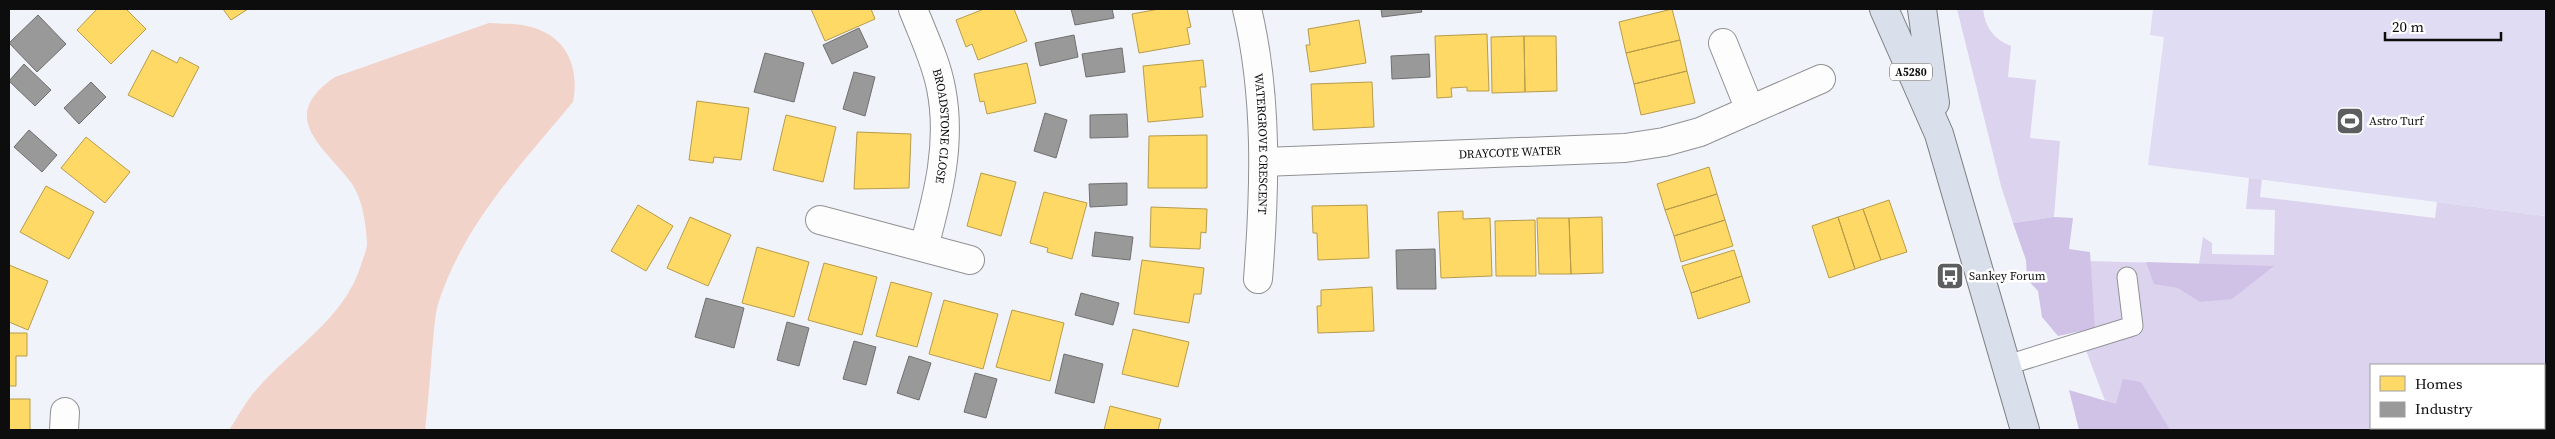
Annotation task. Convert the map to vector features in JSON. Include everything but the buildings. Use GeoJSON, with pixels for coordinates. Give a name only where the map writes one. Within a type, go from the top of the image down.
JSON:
{"type":"FeatureCollection","features":[{"type":"Feature","properties":{"kind":"main road","name":"A5280"},"geometry":{"type":"LineString","coordinates":[[1884,9],[1939,134],[2025,430]]}},
{"type":"Feature","properties":{"kind":"main road","name":"A5280"},"geometry":{"type":"LineString","coordinates":[[1922,9],[1939,134]]}},
{"type":"Feature","properties":{"kind":"street","name":"BROADSTONE CLOSE"},"geometry":{"type":"LineString","coordinates":[[913,9],[933,58],[941,88],[945,115],[943,167],[924,247]]}},
{"type":"Feature","properties":{"kind":"street","name":"WATERGROVE CRESCENT"},"geometry":{"type":"LineString","coordinates":[[1247,9],[1260,89],[1264,162],[1263,216],[1258,279]]}},
{"type":"Feature","properties":{"kind":"street"},"geometry":{"type":"LineString","coordinates":[[1723,43],[1750,110]]}},
{"type":"Feature","properties":{"kind":"street","name":"DRAYCOTE WATER"},"geometry":{"type":"LineString","coordinates":[[1264,162],[1625,148],[1664,142],[1700,132],[1821,79]]}},
{"type":"Feature","properties":{"kind":"street"},"geometry":{"type":"LineString","coordinates":[[820,220],[970,260]]}},
{"type":"Feature","properties":{"kind":"lane"},"geometry":{"type":"LineString","coordinates":[[2007,365],[2134,326],[2127,277]]}},
{"type":"Feature","properties":{"kind":"shaded area"},"geometry":{"type":"Polygon","coordinates":[[[1957,9],[1983,9],[1991,32],[2011,46],[2008,77],[2036,80],[2030,138],[2060,141],[2054,217],[2013,223],[2001,186],[1957,9]]]}},
{"type":"Feature","properties":{"kind":"shaded area","name":"Astro Turf"},"geometry":{"type":"Polygon","coordinates":[[[2153,9],[2546,9],[2546,216],[2148,165],[2164,37],[2150,35],[2153,9]]]}},
{"type":"Feature","properties":{"kind":"shaded area"},"geometry":{"type":"Polygon","coordinates":[[[489,23],[527,26],[551,36],[560,44],[572,64],[575,88],[573,102],[516,170],[480,218],[451,270],[438,304],[435,318],[425,430],[229,430],[257,389],[330,318],[353,284],[366,251],[365,221],[356,190],[319,145],[311,132],[307,119],[309,106],[317,92],[335,77],[489,23]]]}},
{"type":"Feature","properties":{"kind":"shaded area"},"geometry":{"type":"Polygon","coordinates":[[[2249,178],[2262,179],[2260,197],[2435,218],[2437,202],[2546,216],[2546,430],[2116,430],[2052,260],[2199,264],[2203,237],[2212,243],[2212,254],[2274,255],[2275,210],[2246,209],[2249,178]]]}},
{"type":"Feature","properties":{"kind":"shaded area"},"geometry":{"type":"Polygon","coordinates":[[[2054,217],[2073,218],[2069,249],[2090,252],[2095,328],[2058,336],[2042,317],[2038,291],[2027,279],[2026,260],[2013,223],[2054,217]]]}},
{"type":"Feature","properties":{"kind":"shaded area"},"geometry":{"type":"Polygon","coordinates":[[[2146,262],[2274,266],[2232,299],[2200,302],[2178,288],[2154,284],[2146,262]]]}},
{"type":"Feature","properties":{"kind":"shaded area"},"geometry":{"type":"Polygon","coordinates":[[[2123,379],[2141,382],[2170,430],[2079,430],[2069,390],[2116,404],[2123,379]]]}},
{"type":"Feature","properties":{"kind":"place","name":"Astro Turf"},"geometry":{"type":"Point","coordinates":[2350,121]}},
{"type":"Feature","properties":{"kind":"place","name":"Sankey Forum"},"geometry":{"type":"Point","coordinates":[1950,276]}}]}
